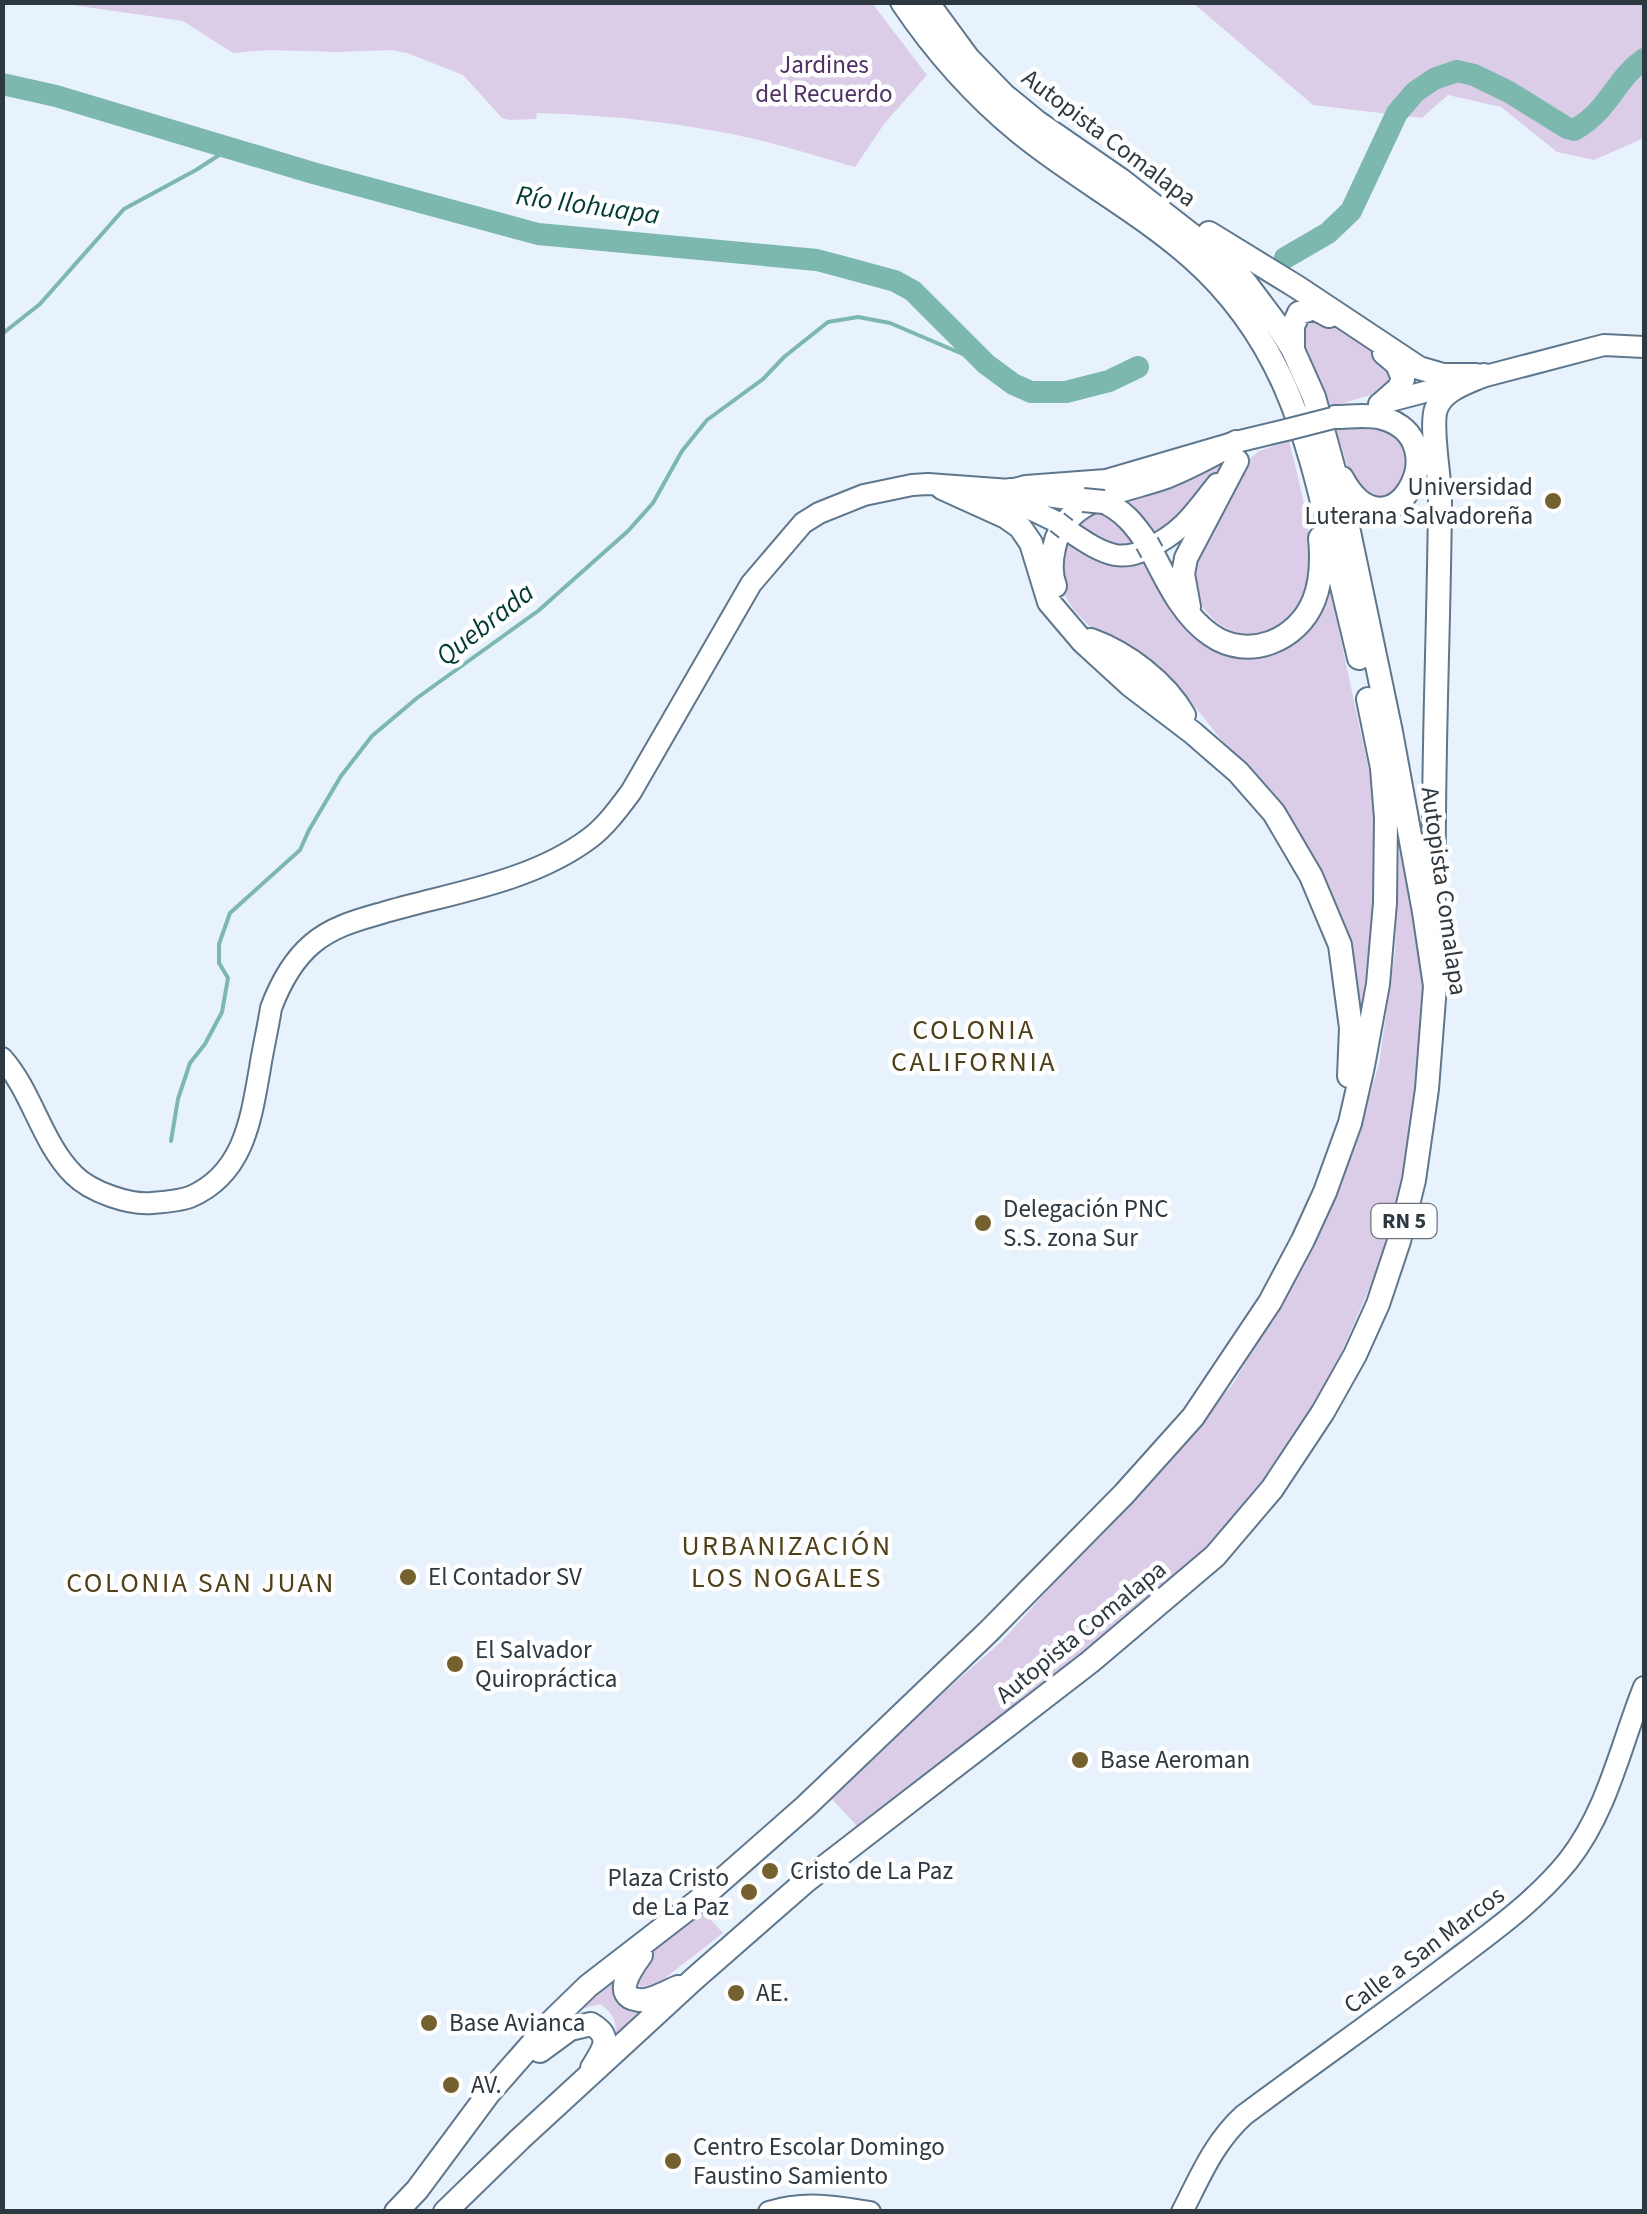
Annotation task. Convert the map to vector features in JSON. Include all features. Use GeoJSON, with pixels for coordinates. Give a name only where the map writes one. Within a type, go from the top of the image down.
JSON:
{"type":"FeatureCollection","features":[{"type":"Feature","properties":{"kind":"highway","name":"Autopista Comalapa"},"geometry":{"type":"LineString","coordinates":[[445,2212],[520,2138],[806,1881],[1090,1662],[1231,1539],[1272,1488],[1323,1412],[1354,1355],[1384,1288],[1420,1142],[1435,986],[1391,732],[1320,454],[1274,360],[1221,286],[1179,248],[1020,133],[959,76],[902,2]]}},
{"type":"Feature","properties":{"kind":"highway","name":"Autopista Comalapa"},"geometry":{"type":"LineString","coordinates":[[396,2212],[489,2093],[553,2020],[588,1986],[752,1855],[820,1793],[993,1627],[1193,1417],[1261,1316],[1303,1240],[1325,1192],[1358,1094],[1378,984],[1386,903],[1386,818],[1382,768],[1320,454],[1314,397],[1293,350],[1256,296],[1225,261],[1004,95],[968,58],[927,2]]}},
{"type":"Feature","properties":{"kind":"highway"},"geometry":{"type":"LineString","coordinates":[[1121,180],[1296,286],[1419,368],[1444,375],[1484,375]]}},
{"type":"Feature","properties":{"kind":"highway"},"geometry":{"type":"LineString","coordinates":[[1293,350],[1292,326],[1299,313],[1320,310],[1397,364],[1401,385],[1382,403]]}},
{"type":"Feature","properties":{"kind":"highway"},"geometry":{"type":"LineString","coordinates":[[1435,986],[1433,818],[1440,499],[1434,418],[1445,394],[1484,375]]}},
{"type":"Feature","properties":{"kind":"highway"},"geometry":{"type":"LineString","coordinates":[[1320,454],[1365,506],[1378,510],[1392,506],[1413,486],[1418,456],[1397,425],[1378,416],[1334,417]]}},
{"type":"Feature","properties":{"kind":"highway"},"geometry":{"type":"LineString","coordinates":[[1196,619],[1185,592],[1186,558],[1236,452]]}},
{"type":"Feature","properties":{"kind":"highway"},"geometry":{"type":"LineString","coordinates":[[1170,714],[1091,640],[1066,610],[1052,579],[1055,540],[1066,520],[1102,496],[1236,452]]}},
{"type":"Feature","properties":{"kind":"highway"},"geometry":{"type":"LineString","coordinates":[[1010,490],[1094,501],[1118,509],[1150,548],[1174,594],[1205,630],[1218,640],[1243,647],[1283,638],[1306,616],[1317,592],[1322,560],[1320,454]]}},
{"type":"Feature","properties":{"kind":"highway"},"geometry":{"type":"LineString","coordinates":[[935,486],[1020,527],[1031,543],[1052,606],[1110,667],[1248,782],[1280,822],[1311,876],[1340,945],[1350,1028],[1343,1107],[1325,1192]]}},
{"type":"Feature","properties":{"kind":"highway"},"geometry":{"type":"LineString","coordinates":[[1091,640],[1125,657],[1164,689],[1193,733]]}},
{"type":"Feature","properties":{"kind":"highway"},"geometry":{"type":"LineString","coordinates":[[666,1926],[630,1968],[626,1988],[632,1997],[644,2000],[694,1979]]}},
{"type":"Feature","properties":{"kind":"highway"},"geometry":{"type":"LineString","coordinates":[[489,2093],[561,2034],[590,2024],[605,2038],[603,2050],[580,2084],[559,2104]]}},
{"type":"Feature","properties":{"kind":"main road"},"geometry":{"type":"LineString","coordinates":[[2,1058],[28,1096],[54,1150],[79,1180],[116,1197],[144,1204],[191,1196],[223,1173],[245,1138],[272,1008],[291,967],[306,949],[351,922],[514,876],[556,859],[591,838],[631,792],[751,584],[803,523],[841,502],[877,491],[935,486],[1010,490],[1106,480],[1236,452],[1285,431],[1604,344],[1644,347]]}},
{"type":"Feature","properties":{"kind":"main road"},"geometry":{"type":"LineString","coordinates":[[935,486],[1042,513],[1091,545],[1128,556],[1182,528],[1236,452]]}},
{"type":"Feature","properties":{"kind":"main road","name":"Calle a San Marcos"},"geometry":{"type":"LineString","coordinates":[[1182,2212],[1211,2154],[1244,2115],[1475,1945],[1533,1898],[1568,1860],[1610,1789],[1644,1688]]}},
{"type":"Feature","properties":{"kind":"main road"},"geometry":{"type":"LineString","coordinates":[[769,2212],[792,2205],[819,2205],[870,2212]]}},
{"type":"Feature","properties":{"kind":"green space","name":"Jardines del Recuerdo"},"geometry":{"type":"Polygon","coordinates":[[[59,3],[872,3],[927,75],[884,124],[855,167],[759,140],[676,125],[537,113],[536,119],[510,120],[502,118],[463,75],[407,53],[233,53],[183,21],[59,3]]]}},
{"type":"Feature","properties":{"kind":"green space"},"geometry":{"type":"Polygon","coordinates":[[[1193,3],[1644,3],[1644,138],[1594,160],[1557,152],[1501,107],[1448,95],[1422,118],[1313,105],[1193,3]]]}},
{"type":"Feature","properties":{"kind":"green space"},"geometry":{"type":"Polygon","coordinates":[[[1320,316],[1388,361],[1394,373],[1387,390],[1330,407],[1301,340],[1306,318],[1320,316]]]}},
{"type":"Feature","properties":{"kind":"green space"},"geometry":{"type":"Polygon","coordinates":[[[1357,423],[1386,428],[1406,447],[1409,485],[1374,502],[1350,475],[1336,429],[1357,423]]]}},
{"type":"Feature","properties":{"kind":"green space"},"geometry":{"type":"Polygon","coordinates":[[[1289,441],[1309,537],[1306,594],[1294,614],[1283,623],[1262,633],[1240,633],[1220,624],[1203,608],[1194,587],[1195,565],[1206,535],[1247,461],[1259,451],[1289,441]]]}},
{"type":"Feature","properties":{"kind":"green space"},"geometry":{"type":"Polygon","coordinates":[[[1237,446],[1180,521],[1151,541],[1113,499],[1237,446]]]}},
{"type":"Feature","properties":{"kind":"green space"},"geometry":{"type":"Polygon","coordinates":[[[1106,509],[1143,545],[1120,550],[1069,523],[1089,510],[1106,509]]]}},
{"type":"Feature","properties":{"kind":"green space"},"geometry":{"type":"Polygon","coordinates":[[[1063,534],[1148,555],[1178,611],[1259,654],[1328,580],[1372,785],[1376,834],[1372,986],[1356,1031],[1308,849],[1271,792],[1230,751],[1186,695],[1138,654],[1091,628],[1073,609],[1060,588],[1063,534]]]}},
{"type":"Feature","properties":{"kind":"green space"},"geometry":{"type":"Polygon","coordinates":[[[1400,836],[1426,984],[1408,1178],[1383,1257],[1329,1381],[1263,1483],[1198,1559],[972,1742],[858,1827],[828,1795],[1002,1641],[1233,1384],[1308,1252],[1360,1126],[1379,1064],[1395,951],[1400,836]]]}},
{"type":"Feature","properties":{"kind":"green space"},"geometry":{"type":"Polygon","coordinates":[[[702,1910],[723,1933],[656,1985],[641,1987],[634,1979],[651,1952],[702,1910]]]}},
{"type":"Feature","properties":{"kind":"green space"},"geometry":{"type":"Polygon","coordinates":[[[619,1967],[612,1990],[619,2004],[631,2012],[652,2006],[616,2037],[613,2018],[600,2004],[560,2023],[619,1967]]]}},
{"type":"Feature","properties":{"kind":"waterway","name":"Río Ilohuapa"},"geometry":{"type":"LineString","coordinates":[[1285,258],[1328,233],[1351,211],[1397,113],[1415,92],[1434,79],[1457,71],[1474,75],[1574,130],[1596,113],[1644,59]]}},
{"type":"Feature","properties":{"kind":"waterway","name":"Río Ilohuapa"},"geometry":{"type":"LineString","coordinates":[[2,84],[538,234],[817,260],[895,281],[913,291],[986,364],[1031,392],[1066,392],[1109,381],[1138,367]]}},
{"type":"Feature","properties":{"kind":"waterway"},"geometry":{"type":"LineString","coordinates":[[2,334],[40,304],[124,209],[230,148]]}},
{"type":"Feature","properties":{"kind":"waterway","name":"Quebrada"},"geometry":{"type":"LineString","coordinates":[[171,1141],[178,1099],[190,1063],[222,1012],[228,978],[219,963],[219,944],[230,913],[300,850],[341,776],[372,736],[417,698],[538,611],[628,531],[653,503],[682,451],[707,420],[763,379],[828,322],[858,317],[890,323],[986,364]]}},
{"type":"Feature","properties":{"kind":"place","name":"Universidad Luterana Salvadoreña"},"geometry":{"type":"Point","coordinates":[1553,501]}},
{"type":"Feature","properties":{"kind":"place","name":"Delegación PNC S.S. zona Sur"},"geometry":{"type":"Point","coordinates":[983,1223]}},
{"type":"Feature","properties":{"kind":"place","name":"El Contador SV"},"geometry":{"type":"Point","coordinates":[408,1577]}},
{"type":"Feature","properties":{"kind":"place","name":"El Salvador Quiropráctica"},"geometry":{"type":"Point","coordinates":[455,1664]}},
{"type":"Feature","properties":{"kind":"place","name":"Base Aeroman"},"geometry":{"type":"Point","coordinates":[1080,1760]}},
{"type":"Feature","properties":{"kind":"place","name":"Cristo de La Paz"},"geometry":{"type":"Point","coordinates":[770,1871]}},
{"type":"Feature","properties":{"kind":"place","name":"Plaza Cristo de La Paz"},"geometry":{"type":"Point","coordinates":[749,1892]}},
{"type":"Feature","properties":{"kind":"place","name":"AE."},"geometry":{"type":"Point","coordinates":[736,1993]}},
{"type":"Feature","properties":{"kind":"place","name":"Base Avianca"},"geometry":{"type":"Point","coordinates":[429,2023]}},
{"type":"Feature","properties":{"kind":"place","name":"AV."},"geometry":{"type":"Point","coordinates":[451,2085]}},
{"type":"Feature","properties":{"kind":"place","name":"Centro Escolar Domingo Faustino Samiento"},"geometry":{"type":"Point","coordinates":[673,2161]}},
{"type":"Feature","properties":{"kind":"district","name":"COLONIA CALIFORNIA"},"geometry":{"type":"Point","coordinates":[974,1046]}},
{"type":"Feature","properties":{"kind":"district","name":"URBANIZACIÓN LOS NOGALES"},"geometry":{"type":"Point","coordinates":[787,1562]}},
{"type":"Feature","properties":{"kind":"district","name":"COLONIA SAN JUAN"},"geometry":{"type":"Point","coordinates":[201,1583]}}]}
